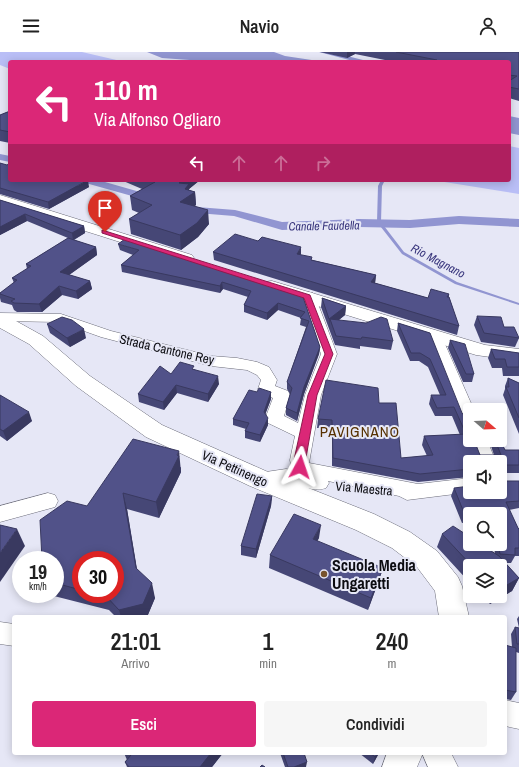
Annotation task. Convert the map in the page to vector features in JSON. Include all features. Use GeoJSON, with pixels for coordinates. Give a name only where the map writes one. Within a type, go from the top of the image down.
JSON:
{"type":"FeatureCollection","features":[{"type":"Feature","properties":{"kind":"main road"},"geometry":{"type":"LineString","coordinates":[[0,199],[200,263]]}},
{"type":"Feature","properties":{"kind":"main road"},"geometry":{"type":"LineString","coordinates":[[258,281],[483,351],[519,356]]}},
{"type":"Feature","properties":{"kind":"main road","name":"Via Pettinengo"},"geometry":{"type":"LineString","coordinates":[[0,318],[36,340],[83,381],[154,432],[259,479],[365,522],[401,540],[427,559],[448,586],[454,615]]}},
{"type":"Feature","properties":{"kind":"main road"},"geometry":{"type":"LineString","coordinates":[[399,767],[405,755]]}},
{"type":"Feature","properties":{"kind":"street"},"geometry":{"type":"LineString","coordinates":[[308,296],[329,354],[313,395],[299,460],[300,467],[308,470],[418,492]]}},
{"type":"Feature","properties":{"kind":"street","name":"Strada Cantone Rey"},"geometry":{"type":"LineString","coordinates":[[0,318],[61,318],[106,334],[211,361],[238,363],[251,366],[263,371],[269,380],[266,389],[282,395],[274,419],[305,433]]}},
{"type":"Feature","properties":{"kind":"street"},"geometry":{"type":"LineString","coordinates":[[434,336],[463,404]]}},
{"type":"Feature","properties":{"kind":"street","name":"Via Maestra"},"geometry":{"type":"LineString","coordinates":[[259,479],[286,476],[352,490],[418,492],[463,486]]}},
{"type":"Feature","properties":{"kind":"street"},"geometry":{"type":"LineString","coordinates":[[0,514],[48,501]]}},
{"type":"Feature","properties":{"kind":"street"},"geometry":{"type":"LineString","coordinates":[[0,633],[12,636]]}},
{"type":"Feature","properties":{"kind":"street"},"geometry":{"type":"LineString","coordinates":[[507,713],[519,716]]}},
{"type":"Feature","properties":{"kind":"street"},"geometry":{"type":"LineString","coordinates":[[436,755],[444,767]]}},
{"type":"Feature","properties":{"kind":"shaded area"},"geometry":{"type":"Polygon","coordinates":[[[0,52],[82,52],[116,60],[8,60],[8,68],[0,65],[0,52]]]}},
{"type":"Feature","properties":{"kind":"shaded area"},"geometry":{"type":"Polygon","coordinates":[[[147,52],[274,52],[285,56],[312,60],[190,60],[162,58],[147,52]]]}},
{"type":"Feature","properties":{"kind":"shaded area"},"geometry":{"type":"Polygon","coordinates":[[[511,116],[519,118],[519,135],[511,133],[511,116]]]}},
{"type":"Feature","properties":{"kind":"shaded area"},"geometry":{"type":"Polygon","coordinates":[[[511,146],[519,148],[519,194],[444,182],[511,182],[511,146]]]}},
{"type":"Feature","properties":{"kind":"building"},"geometry":{"type":"Polygon","coordinates":[[[396,52],[519,52],[519,89],[511,87],[511,80],[517,76],[511,75],[511,60],[437,60],[396,52]]]}},
{"type":"Feature","properties":{"kind":"building"},"geometry":{"type":"Polygon","coordinates":[[[8,112],[8,132],[0,130],[0,115],[8,112]]]}},
{"type":"Feature","properties":{"kind":"building"},"geometry":{"type":"Polygon","coordinates":[[[0,163],[8,164],[8,182],[84,182],[48,202],[0,188],[0,163]]]}},
{"type":"Feature","properties":{"kind":"building"},"geometry":{"type":"Polygon","coordinates":[[[155,182],[180,182],[179,183],[189,184],[185,189],[195,192],[180,202],[208,210],[197,223],[180,235],[129,219],[152,205],[130,196],[155,182]]]}},
{"type":"Feature","properties":{"kind":"building"},"geometry":{"type":"Polygon","coordinates":[[[0,200],[84,226],[72,233],[25,214],[0,227],[0,200]]]}},
{"type":"Feature","properties":{"kind":"building"},"geometry":{"type":"Polygon","coordinates":[[[235,234],[258,241],[262,237],[301,247],[297,254],[312,257],[311,260],[376,275],[371,282],[428,298],[431,289],[449,294],[447,297],[449,297],[459,326],[213,252],[235,234]]]}},
{"type":"Feature","properties":{"kind":"building"},"geometry":{"type":"Polygon","coordinates":[[[68,238],[96,247],[60,272],[90,281],[76,291],[59,286],[39,304],[14,303],[11,301],[15,299],[0,294],[17,280],[12,278],[31,266],[26,264],[68,238]]]}},
{"type":"Feature","properties":{"kind":"building"},"geometry":{"type":"Polygon","coordinates":[[[125,239],[302,294],[320,347],[304,387],[297,413],[286,408],[292,388],[287,382],[309,321],[300,318],[305,312],[278,303],[267,313],[244,305],[251,291],[222,282],[220,286],[121,265],[139,250],[118,244],[125,239]]]}},
{"type":"Feature","properties":{"kind":"building"},"geometry":{"type":"Polygon","coordinates":[[[322,298],[346,306],[329,319],[322,298]]]}},
{"type":"Feature","properties":{"kind":"building"},"geometry":{"type":"Polygon","coordinates":[[[477,316],[501,317],[504,327],[514,327],[519,338],[484,333],[477,316]]]}},
{"type":"Feature","properties":{"kind":"building"},"geometry":{"type":"Polygon","coordinates":[[[62,317],[72,320],[84,329],[67,338],[47,324],[62,317]]]}},
{"type":"Feature","properties":{"kind":"building"},"geometry":{"type":"Polygon","coordinates":[[[381,317],[387,319],[393,341],[362,337],[361,339],[336,336],[330,319],[366,323],[381,317]]]}},
{"type":"Feature","properties":{"kind":"building"},"geometry":{"type":"Polygon","coordinates":[[[398,323],[430,333],[463,414],[463,427],[454,407],[437,408],[431,395],[446,395],[430,359],[420,353],[411,353],[398,323]]]}},
{"type":"Feature","properties":{"kind":"building"},"geometry":{"type":"Polygon","coordinates":[[[450,340],[465,344],[474,374],[466,374],[450,340]]]}},
{"type":"Feature","properties":{"kind":"building"},"geometry":{"type":"Polygon","coordinates":[[[491,349],[519,353],[519,367],[507,367],[505,359],[495,359],[491,349]]]}},
{"type":"Feature","properties":{"kind":"building"},"geometry":{"type":"Polygon","coordinates":[[[180,362],[194,366],[192,369],[218,376],[208,394],[176,385],[163,402],[138,394],[160,366],[171,374],[180,362]]]}},
{"type":"Feature","properties":{"kind":"building"},"geometry":{"type":"Polygon","coordinates":[[[508,378],[519,383],[519,418],[506,387],[509,387],[508,378]]]}},
{"type":"Feature","properties":{"kind":"building"},"geometry":{"type":"Polygon","coordinates":[[[326,380],[378,388],[379,403],[396,403],[401,458],[433,455],[424,436],[463,434],[463,447],[477,447],[480,455],[463,455],[463,470],[420,474],[333,458],[332,420],[318,419],[326,380]]]}},
{"type":"Feature","properties":{"kind":"building"},"geometry":{"type":"Polygon","coordinates":[[[259,388],[271,392],[264,412],[268,418],[260,435],[245,431],[249,423],[233,419],[249,390],[257,392],[259,388]]]}},
{"type":"Feature","properties":{"kind":"building"},"geometry":{"type":"Polygon","coordinates":[[[0,395],[29,412],[3,431],[0,429],[0,395]]]}},
{"type":"Feature","properties":{"kind":"building"},"geometry":{"type":"Polygon","coordinates":[[[133,439],[179,451],[177,455],[179,456],[156,502],[123,493],[136,568],[152,583],[143,604],[119,610],[112,603],[124,603],[124,551],[72,551],[72,588],[64,585],[64,551],[42,551],[40,520],[67,501],[87,506],[133,439]]]}},
{"type":"Feature","properties":{"kind":"building"},"geometry":{"type":"Polygon","coordinates":[[[498,447],[504,447],[505,450],[519,450],[519,465],[507,465],[507,455],[501,455],[498,447]]]}},
{"type":"Feature","properties":{"kind":"building"},"geometry":{"type":"Polygon","coordinates":[[[507,481],[519,481],[519,501],[506,502],[519,529],[519,548],[515,548],[515,555],[500,554],[499,551],[507,551],[507,507],[463,507],[463,510],[454,488],[463,487],[463,499],[507,499],[507,481]]]}},
{"type":"Feature","properties":{"kind":"building"},"geometry":{"type":"Polygon","coordinates":[[[257,494],[272,496],[256,549],[241,546],[257,494]]]}},
{"type":"Feature","properties":{"kind":"building","name":"Scuola Media Ungaretti"},"geometry":{"type":"Polygon","coordinates":[[[294,514],[321,525],[313,539],[383,568],[371,598],[270,555],[294,514]]]}},
{"type":"Feature","properties":{"kind":"building"},"geometry":{"type":"Polygon","coordinates":[[[0,525],[17,529],[0,553],[0,525]]]}},
{"type":"Feature","properties":{"kind":"building"},"geometry":{"type":"Polygon","coordinates":[[[453,526],[463,532],[463,551],[491,551],[502,559],[465,559],[442,534],[453,526]]]}},
{"type":"Feature","properties":{"kind":"building"},"geometry":{"type":"Polygon","coordinates":[[[507,565],[519,578],[507,585],[507,565]]]}},
{"type":"Feature","properties":{"kind":"building"},"geometry":{"type":"Polygon","coordinates":[[[515,627],[519,628],[519,644],[517,644],[515,627]]]}},
{"type":"Feature","properties":{"kind":"building"},"geometry":{"type":"Polygon","coordinates":[[[507,646],[516,648],[516,692],[507,690],[507,646]]]}},
{"type":"Feature","properties":{"kind":"building"},"geometry":{"type":"Polygon","coordinates":[[[131,755],[209,755],[200,767],[129,767],[125,762],[131,755]]]}},
{"type":"Feature","properties":{"kind":"building"},"geometry":{"type":"Polygon","coordinates":[[[284,755],[305,755],[307,762],[294,767],[288,767],[284,755]]]}},
{"type":"Feature","properties":{"kind":"waterway"},"geometry":{"type":"LineString","coordinates":[[322,52],[358,60]]}},
{"type":"Feature","properties":{"kind":"waterway","name":"Canale Faudella"},"geometry":{"type":"LineString","coordinates":[[0,157],[8,159]]}},
{"type":"Feature","properties":{"kind":"waterway","name":"Canale Faudella"},"geometry":{"type":"LineString","coordinates":[[93,182],[157,200]]}},
{"type":"Feature","properties":{"kind":"waterway","name":"Rio Magnano"},"geometry":{"type":"LineString","coordinates":[[382,182],[380,186],[379,222],[403,253],[456,283],[519,304]]}},
{"type":"Feature","properties":{"kind":"waterway","name":"Canale Faudella"},"geometry":{"type":"LineString","coordinates":[[186,207],[197,210],[235,213],[282,226],[359,223],[410,224],[459,220],[519,223]]}},
{"type":"Feature","properties":{"kind":"place","name":"Scuola Media Ungaretti"},"geometry":{"type":"Point","coordinates":[324,574]}},
{"type":"Feature","properties":{"kind":"district","name":"PAVIGNANO"},"geometry":{"type":"Point","coordinates":[360,432]}},
{"type":"Feature","properties":{"kind":"route"},"geometry":{"type":"LineString","coordinates":[[105,232],[308,296],[329,354],[313,395],[299,460],[300,467]]}}]}
